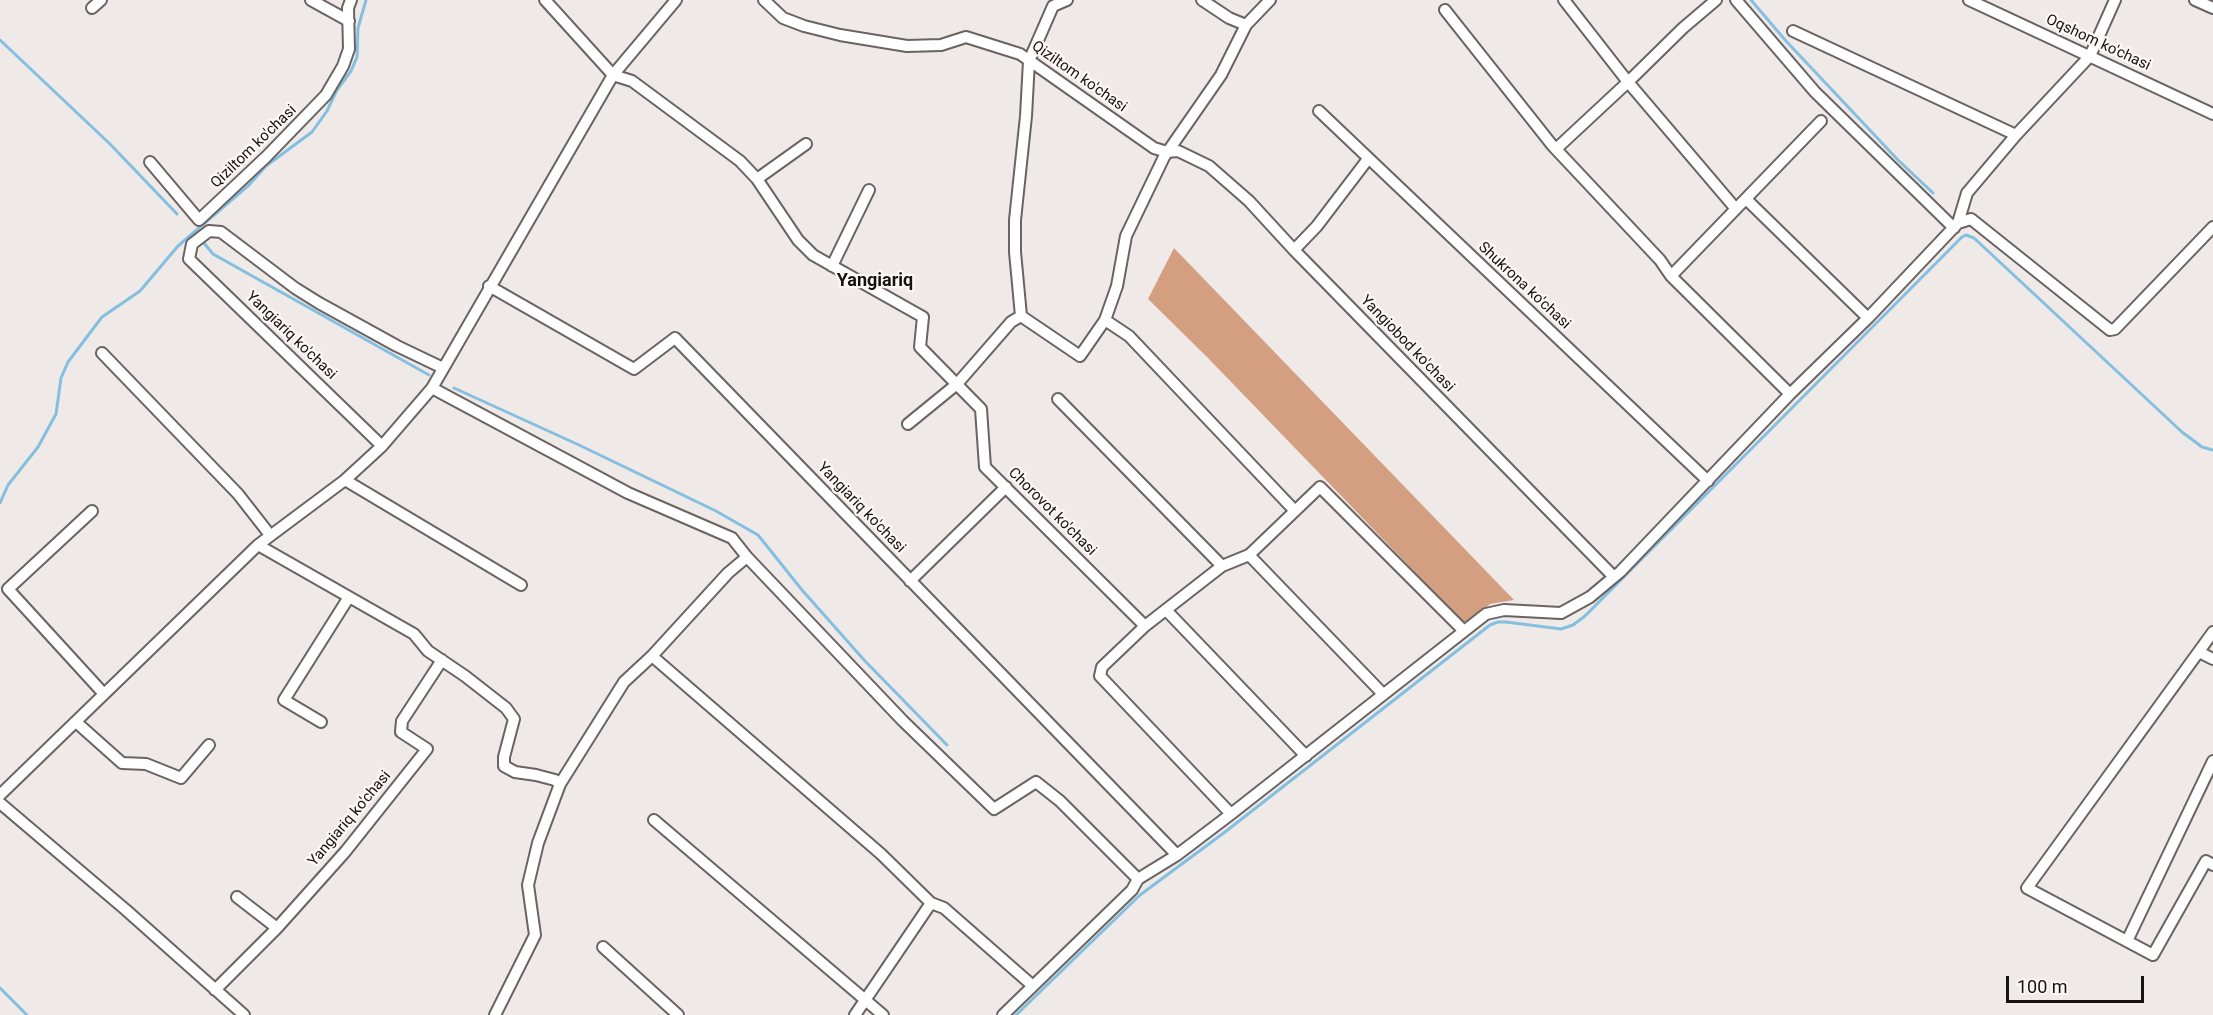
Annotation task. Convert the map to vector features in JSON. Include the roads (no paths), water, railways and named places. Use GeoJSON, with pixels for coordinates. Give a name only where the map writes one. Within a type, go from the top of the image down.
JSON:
{"type":"FeatureCollection","features":[{"type":"Feature","properties":{"kind":"street"},"geometry":{"type":"LineString","coordinates":[[311,0],[349,21]]}},
{"type":"Feature","properties":{"kind":"street","name":"Qiziltom ko'chasi"},"geometry":{"type":"LineString","coordinates":[[150,162],[199,220],[326,96],[343,66],[349,49],[348,8],[351,0]]}},
{"type":"Feature","properties":{"kind":"street"},"geometry":{"type":"LineString","coordinates":[[545,0],[613,75],[632,81],[740,161],[757,179],[798,240],[813,255],[832,266],[869,190]]}},
{"type":"Feature","properties":{"kind":"street"},"geometry":{"type":"LineString","coordinates":[[0,795],[258,545],[345,480],[382,446],[432,388],[613,75],[676,0]]}},
{"type":"Feature","properties":{"kind":"street","name":"Qiziltom ko'chasi"},"geometry":{"type":"LineString","coordinates":[[764,0],[783,18],[840,35],[907,46],[941,45],[966,37],[1020,54],[1154,148],[1167,152]]}},
{"type":"Feature","properties":{"kind":"street"},"geometry":{"type":"LineString","coordinates":[[1021,316],[1015,252],[1015,220],[1026,116],[1029,61],[1053,6],[1067,0]]}},
{"type":"Feature","properties":{"kind":"street"},"geometry":{"type":"LineString","coordinates":[[1202,0],[1229,18],[1246,25]]}},
{"type":"Feature","properties":{"kind":"street"},"geometry":{"type":"LineString","coordinates":[[1021,316],[1080,356],[1105,320],[1117,286],[1126,236],[1167,152],[1221,75],[1246,25],[1270,0]]}},
{"type":"Feature","properties":{"kind":"street"},"geometry":{"type":"LineString","coordinates":[[1564,0],[1628,82],[1736,209]]}},
{"type":"Feature","properties":{"kind":"street"},"geometry":{"type":"LineString","coordinates":[[1556,149],[1683,28],[1716,0]]}},
{"type":"Feature","properties":{"kind":"street"},"geometry":{"type":"LineString","coordinates":[[1736,0],[1815,92],[1956,226]]}},
{"type":"Feature","properties":{"kind":"street","name":"Oqshom ko'chasi"},"geometry":{"type":"LineString","coordinates":[[1970,0],[2213,114]]}},
{"type":"Feature","properties":{"kind":"street"},"geometry":{"type":"LineString","coordinates":[[1956,226],[1967,193],[2016,135],[2090,56],[2115,0]]}},
{"type":"Feature","properties":{"kind":"street"},"geometry":{"type":"LineString","coordinates":[[2195,0],[2213,8]]}},
{"type":"Feature","properties":{"kind":"street"},"geometry":{"type":"LineString","coordinates":[[1445,10],[1556,149],[1660,260],[1671,276],[1790,394]]}},
{"type":"Feature","properties":{"kind":"street"},"geometry":{"type":"LineString","coordinates":[[1793,32],[2016,135]]}},
{"type":"Feature","properties":{"kind":"street","name":"Shukrona ko'chasi"},"geometry":{"type":"LineString","coordinates":[[1320,111],[1708,481]]}},
{"type":"Feature","properties":{"kind":"street"},"geometry":{"type":"LineString","coordinates":[[1671,276],[1821,121]]}},
{"type":"Feature","properties":{"kind":"street"},"geometry":{"type":"LineString","coordinates":[[757,179],[806,144]]}},
{"type":"Feature","properties":{"kind":"street","name":"Yangiobod ko'chasi"},"geometry":{"type":"LineString","coordinates":[[1167,152],[1178,151],[1209,166],[1249,201],[1294,250],[1614,577]]}},
{"type":"Feature","properties":{"kind":"street"},"geometry":{"type":"LineString","coordinates":[[1294,250],[1317,226],[1368,159]]}},
{"type":"Feature","properties":{"kind":"street"},"geometry":{"type":"LineString","coordinates":[[1746,199],[1868,318]]}},
{"type":"Feature","properties":{"kind":"street"},"geometry":{"type":"LineString","coordinates":[[1003,1015],[1132,890],[1138,879],[1177,855],[1231,814],[1486,614],[1504,610],[1561,613],[1590,597],[1614,577],[1956,226],[1971,219],[2110,330],[2115,329],[2213,227]]}},
{"type":"Feature","properties":{"kind":"street","name":"Yangiariq ko'chasi"},"geometry":{"type":"LineString","coordinates":[[382,446],[189,259],[192,244],[209,231],[221,232],[295,288],[319,303],[397,346],[443,368]]}},
{"type":"Feature","properties":{"kind":"street","name":"Chorovot ko'chasi"},"geometry":{"type":"LineString","coordinates":[[832,266],[923,317],[920,347],[981,409],[985,467],[1144,626]]}},
{"type":"Feature","properties":{"kind":"street","name":"Yangiariq ko'chasi"},"geometry":{"type":"LineString","coordinates":[[489,286],[634,369],[675,338],[1177,855]]}},
{"type":"Feature","properties":{"kind":"street"},"geometry":{"type":"LineString","coordinates":[[908,424],[957,384],[1011,322],[1021,316]]}},
{"type":"Feature","properties":{"kind":"street"},"geometry":{"type":"LineString","coordinates":[[1105,320],[1129,336],[1295,511]]}},
{"type":"Feature","properties":{"kind":"street"},"geometry":{"type":"LineString","coordinates":[[102,353],[237,494],[270,535]]}},
{"type":"Feature","properties":{"kind":"street"},"geometry":{"type":"LineString","coordinates":[[432,388],[628,493],[732,538],[747,557],[903,721],[994,808],[1036,782],[1060,801],[1138,879]]}},
{"type":"Feature","properties":{"kind":"street"},"geometry":{"type":"LineString","coordinates":[[1058,399],[1222,566]]}},
{"type":"Feature","properties":{"kind":"street"},"geometry":{"type":"LineString","coordinates":[[345,480],[520,585]]}},
{"type":"Feature","properties":{"kind":"street"},"geometry":{"type":"LineString","coordinates":[[910,581],[1006,487]]}},
{"type":"Feature","properties":{"kind":"street"},"geometry":{"type":"LineString","coordinates":[[1231,814],[1100,676],[1102,667],[1144,626],[1222,566],[1249,555],[1320,487],[1464,631]]}},
{"type":"Feature","properties":{"kind":"street"},"geometry":{"type":"LineString","coordinates":[[92,511],[8,589],[104,694]]}},
{"type":"Feature","properties":{"kind":"street"},"geometry":{"type":"LineString","coordinates":[[258,545],[414,634],[418,641],[506,708],[514,719],[504,757],[504,766],[515,772],[555,780],[560,784]]}},
{"type":"Feature","properties":{"kind":"street"},"geometry":{"type":"LineString","coordinates":[[1249,555],[1383,694]]}},
{"type":"Feature","properties":{"kind":"street"},"geometry":{"type":"LineString","coordinates":[[495,1015],[535,935],[528,885],[538,843],[560,784],[624,682],[652,656],[728,573],[747,557]]}},
{"type":"Feature","properties":{"kind":"street"},"geometry":{"type":"LineString","coordinates":[[321,722],[284,700],[349,597]]}},
{"type":"Feature","properties":{"kind":"street"},"geometry":{"type":"LineString","coordinates":[[1166,609],[1306,756]]}},
{"type":"Feature","properties":{"kind":"street"},"geometry":{"type":"LineString","coordinates":[[2213,632],[2027,888],[2153,955],[2206,861],[2213,865]]}},
{"type":"Feature","properties":{"kind":"street"},"geometry":{"type":"LineString","coordinates":[[2199,652],[2213,659]]}},
{"type":"Feature","properties":{"kind":"street"},"geometry":{"type":"LineString","coordinates":[[652,656],[881,854],[932,903],[944,908],[1033,986]]}},
{"type":"Feature","properties":{"kind":"street","name":"Yangiariq ko'chasi"},"geometry":{"type":"LineString","coordinates":[[215,990],[277,928],[345,852],[427,749],[401,732],[402,721],[442,660]]}},
{"type":"Feature","properties":{"kind":"street"},"geometry":{"type":"LineString","coordinates":[[76,722],[122,763],[146,764],[182,778],[209,745]]}},
{"type":"Feature","properties":{"kind":"street"},"geometry":{"type":"LineString","coordinates":[[2127,941],[2213,761]]}},
{"type":"Feature","properties":{"kind":"street"},"geometry":{"type":"LineString","coordinates":[[0,803],[243,1015]]}},
{"type":"Feature","properties":{"kind":"street"},"geometry":{"type":"LineString","coordinates":[[654,820],[883,1015]]}},
{"type":"Feature","properties":{"kind":"street"},"geometry":{"type":"LineString","coordinates":[[237,897],[277,928]]}},
{"type":"Feature","properties":{"kind":"street"},"geometry":{"type":"LineString","coordinates":[[855,1015],[932,903]]}},
{"type":"Feature","properties":{"kind":"street"},"geometry":{"type":"LineString","coordinates":[[603,947],[678,1015]]}},
{"type":"Feature","properties":{"kind":"waterway"},"geometry":{"type":"LineString","coordinates":[[0,503],[8,485],[38,447],[56,414],[61,378],[68,362],[102,317],[140,291],[178,246],[249,185],[266,166],[312,132],[327,111],[357,57],[358,28],[366,0]]}},
{"type":"Feature","properties":{"kind":"waterway"},"geometry":{"type":"LineString","coordinates":[[1751,0],[1786,41],[1898,160],[1933,193]]}},
{"type":"Feature","properties":{"kind":"waterway"},"geometry":{"type":"LineString","coordinates":[[0,40],[110,144],[177,214]]}},
{"type":"Feature","properties":{"kind":"waterway"},"geometry":{"type":"LineString","coordinates":[[1016,1015],[1140,895],[1225,832],[1490,625],[1506,622],[1561,629],[1573,625],[1585,616],[1966,235],[1974,238],[2182,432],[2202,447],[2213,450]]}},
{"type":"Feature","properties":{"kind":"waterway"},"geometry":{"type":"LineString","coordinates":[[203,242],[213,254],[429,375]]}},
{"type":"Feature","properties":{"kind":"waterway"},"geometry":{"type":"LineString","coordinates":[[454,388],[716,511],[758,535],[802,590],[865,661],[947,745]]}},
{"type":"Feature","properties":{"kind":"waterway"},"geometry":{"type":"LineString","coordinates":[[0,988],[27,1015]]}},
{"type":"Feature","properties":{"kind":"district","name":"Yangiariq"},"geometry":{"type":"Point","coordinates":[875,281]}}]}
